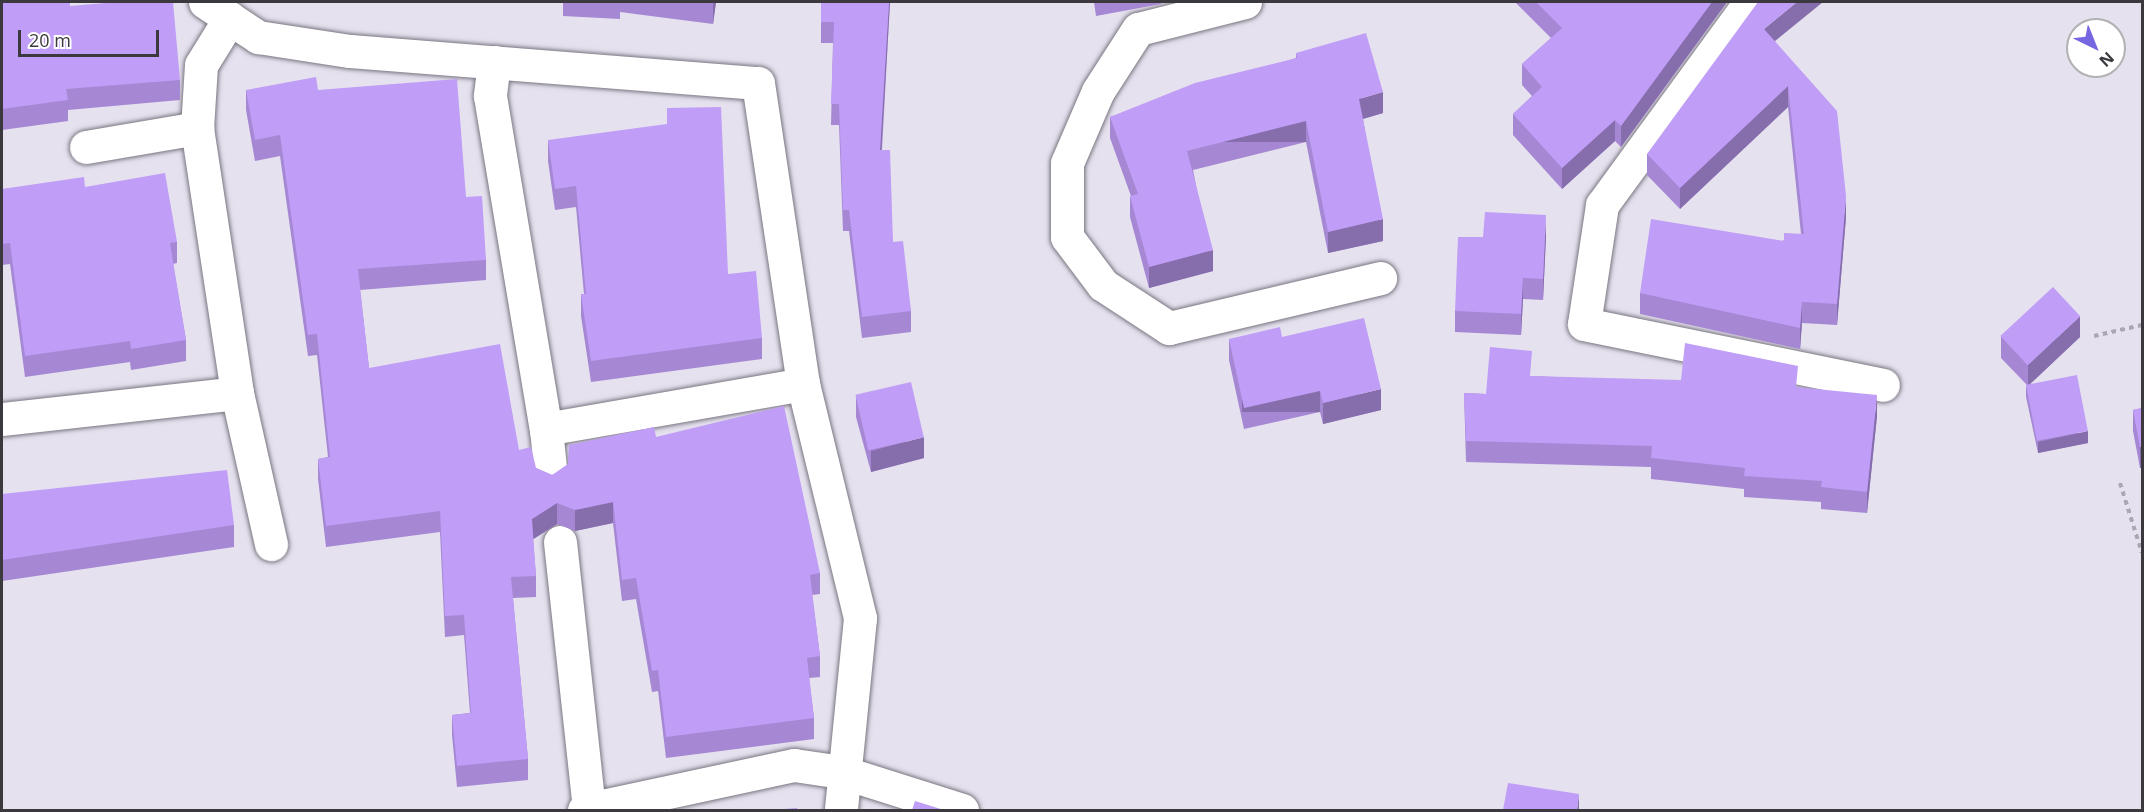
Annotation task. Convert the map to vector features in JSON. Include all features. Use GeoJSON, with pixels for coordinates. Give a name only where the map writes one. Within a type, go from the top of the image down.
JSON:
{"type":"FeatureCollection","features":[{"type":"Feature","properties":{"kind":"street"},"geometry":{"type":"LineString","coordinates":[[1245,2],[1138,29],[1098,91],[1067,163],[1067,237],[1103,285],[1169,328],[1380,278]]}},
{"type":"Feature","properties":{"kind":"street"},"geometry":{"type":"LineString","coordinates":[[1749,2],[1602,205],[1584,324],[1883,385]]}},
{"type":"Feature","properties":{"kind":"street"},"geometry":{"type":"LineString","coordinates":[[271,544],[237,393],[197,128],[201,65],[217,10],[258,37],[350,51],[758,83],[803,384],[860,618],[842,771],[841,810]]}},
{"type":"Feature","properties":{"kind":"street"},"geometry":{"type":"LineString","coordinates":[[494,62],[490,96],[546,429],[551,477]]}},
{"type":"Feature","properties":{"kind":"street"},"geometry":{"type":"LineString","coordinates":[[86,147],[197,128]]}},
{"type":"Feature","properties":{"kind":"street"},"geometry":{"type":"LineString","coordinates":[[546,429],[803,384]]}},
{"type":"Feature","properties":{"kind":"street"},"geometry":{"type":"LineString","coordinates":[[2,419],[237,393]]}},
{"type":"Feature","properties":{"kind":"street"},"geometry":{"type":"LineString","coordinates":[[560,542],[587,810],[794,765],[842,771],[962,810]]}},
{"type":"Feature","properties":{"kind":"path"},"geometry":{"type":"LineString","coordinates":[[2094,336],[2142,325]]}},
{"type":"Feature","properties":{"kind":"path"},"geometry":{"type":"LineString","coordinates":[[2120,483],[2142,553]]}},
{"type":"Feature","properties":{"kind":"building"},"geometry":{"type":"Polygon","coordinates":[[[2,2],[70,2],[70,6],[118,2],[173,2],[180,80],[66,89],[68,100],[2,109],[2,2]]]}},
{"type":"Feature","properties":{"kind":"building"},"geometry":{"type":"Polygon","coordinates":[[[821,2],[889,2],[880,150],[890,150],[893,242],[903,241],[911,311],[862,317],[849,210],[843,210],[839,104],[831,104],[834,22],[821,22],[821,2]]]}},
{"type":"Feature","properties":{"kind":"building"},"geometry":{"type":"Polygon","coordinates":[[[1536,2],[1712,2],[1621,126],[1615,120],[1562,168],[1513,114],[1542,87],[1522,64],[1562,28],[1536,2]]]}},
{"type":"Feature","properties":{"kind":"building"},"geometry":{"type":"Polygon","coordinates":[[[1758,2],[1797,2],[1764,29],[1837,111],[1846,196],[1837,304],[1802,302],[1800,328],[1640,293],[1651,219],[1784,241],[1784,233],[1804,234],[1788,86],[1680,188],[1647,154],[1758,2]]]}},
{"type":"Feature","properties":{"kind":"building"},"geometry":{"type":"Polygon","coordinates":[[[1366,33],[1383,92],[1359,99],[1383,219],[1328,232],[1306,121],[1187,151],[1213,250],[1149,267],[1130,196],[1138,194],[1110,117],[1195,83],[1297,58],[1296,53],[1366,33]]]}},
{"type":"Feature","properties":{"kind":"building"},"geometry":{"type":"Polygon","coordinates":[[[316,77],[318,90],[457,79],[466,197],[482,196],[486,260],[358,269],[369,368],[500,344],[519,450],[531,447],[536,468],[552,475],[568,464],[569,445],[654,427],[656,437],[784,406],[820,573],[810,575],[820,656],[807,658],[814,718],[666,737],[658,670],[652,671],[636,578],[622,580],[613,502],[575,510],[557,503],[532,519],[536,576],[511,577],[528,759],[457,766],[452,715],[471,713],[464,615],[445,616],[440,511],[326,526],[318,459],[330,457],[317,334],[308,335],[280,135],[255,140],[246,90],[316,77]]]}},
{"type":"Feature","properties":{"kind":"building"},"geometry":{"type":"Polygon","coordinates":[[[721,107],[728,274],[756,271],[762,338],[591,361],[581,294],[586,294],[576,186],[555,189],[548,140],[667,124],[667,108],[721,107]]]}},
{"type":"Feature","properties":{"kind":"building"},"geometry":{"type":"Polygon","coordinates":[[[165,173],[177,242],[170,243],[186,340],[131,349],[130,341],[25,356],[10,243],[2,244],[2,189],[84,177],[85,187],[165,173]]]}},
{"type":"Feature","properties":{"kind":"building"},"geometry":{"type":"Polygon","coordinates":[[[1485,212],[1546,215],[1543,279],[1523,278],[1521,314],[1455,311],[1458,237],[1483,237],[1485,212]]]}},
{"type":"Feature","properties":{"kind":"building"},"geometry":{"type":"Polygon","coordinates":[[[2053,287],[2080,316],[2028,365],[2000,336],[2053,287]]]}},
{"type":"Feature","properties":{"kind":"building"},"geometry":{"type":"Polygon","coordinates":[[[1364,318],[1381,389],[1323,403],[1320,391],[1244,408],[1229,339],[1280,327],[1282,337],[1364,318]]]}},
{"type":"Feature","properties":{"kind":"building"},"geometry":{"type":"Polygon","coordinates":[[[1685,343],[1798,366],[1796,387],[1877,395],[1867,492],[1821,487],[1822,481],[1744,476],[1745,468],[1651,458],[1652,446],[1466,441],[1464,393],[1486,394],[1490,347],[1532,351],[1530,376],[1681,380],[1685,343]]]}},
{"type":"Feature","properties":{"kind":"building"},"geometry":{"type":"Polygon","coordinates":[[[2077,375],[2088,431],[2037,441],[2026,385],[2077,375]]]}},
{"type":"Feature","properties":{"kind":"building"},"geometry":{"type":"Polygon","coordinates":[[[911,382],[924,438],[868,450],[855,395],[911,382]]]}},
{"type":"Feature","properties":{"kind":"building"},"geometry":{"type":"Polygon","coordinates":[[[2142,408],[2142,447],[2140,447],[2133,410],[2142,408]]]}},
{"type":"Feature","properties":{"kind":"building"},"geometry":{"type":"Polygon","coordinates":[[[227,470],[234,525],[2,560],[2,494],[227,470]]]}},
{"type":"Feature","properties":{"kind":"building"},"geometry":{"type":"Polygon","coordinates":[[[1508,783],[1579,794],[1577,810],[1503,810],[1508,783]]]}},
{"type":"Feature","properties":{"kind":"building"},"geometry":{"type":"Polygon","coordinates":[[[915,801],[944,810],[912,810],[915,801]]]}},
{"type":"Feature","properties":{"kind":"building"},"geometry":{"type":"Polygon","coordinates":[[[797,808],[797,810],[770,810],[797,808]]]}}]}
